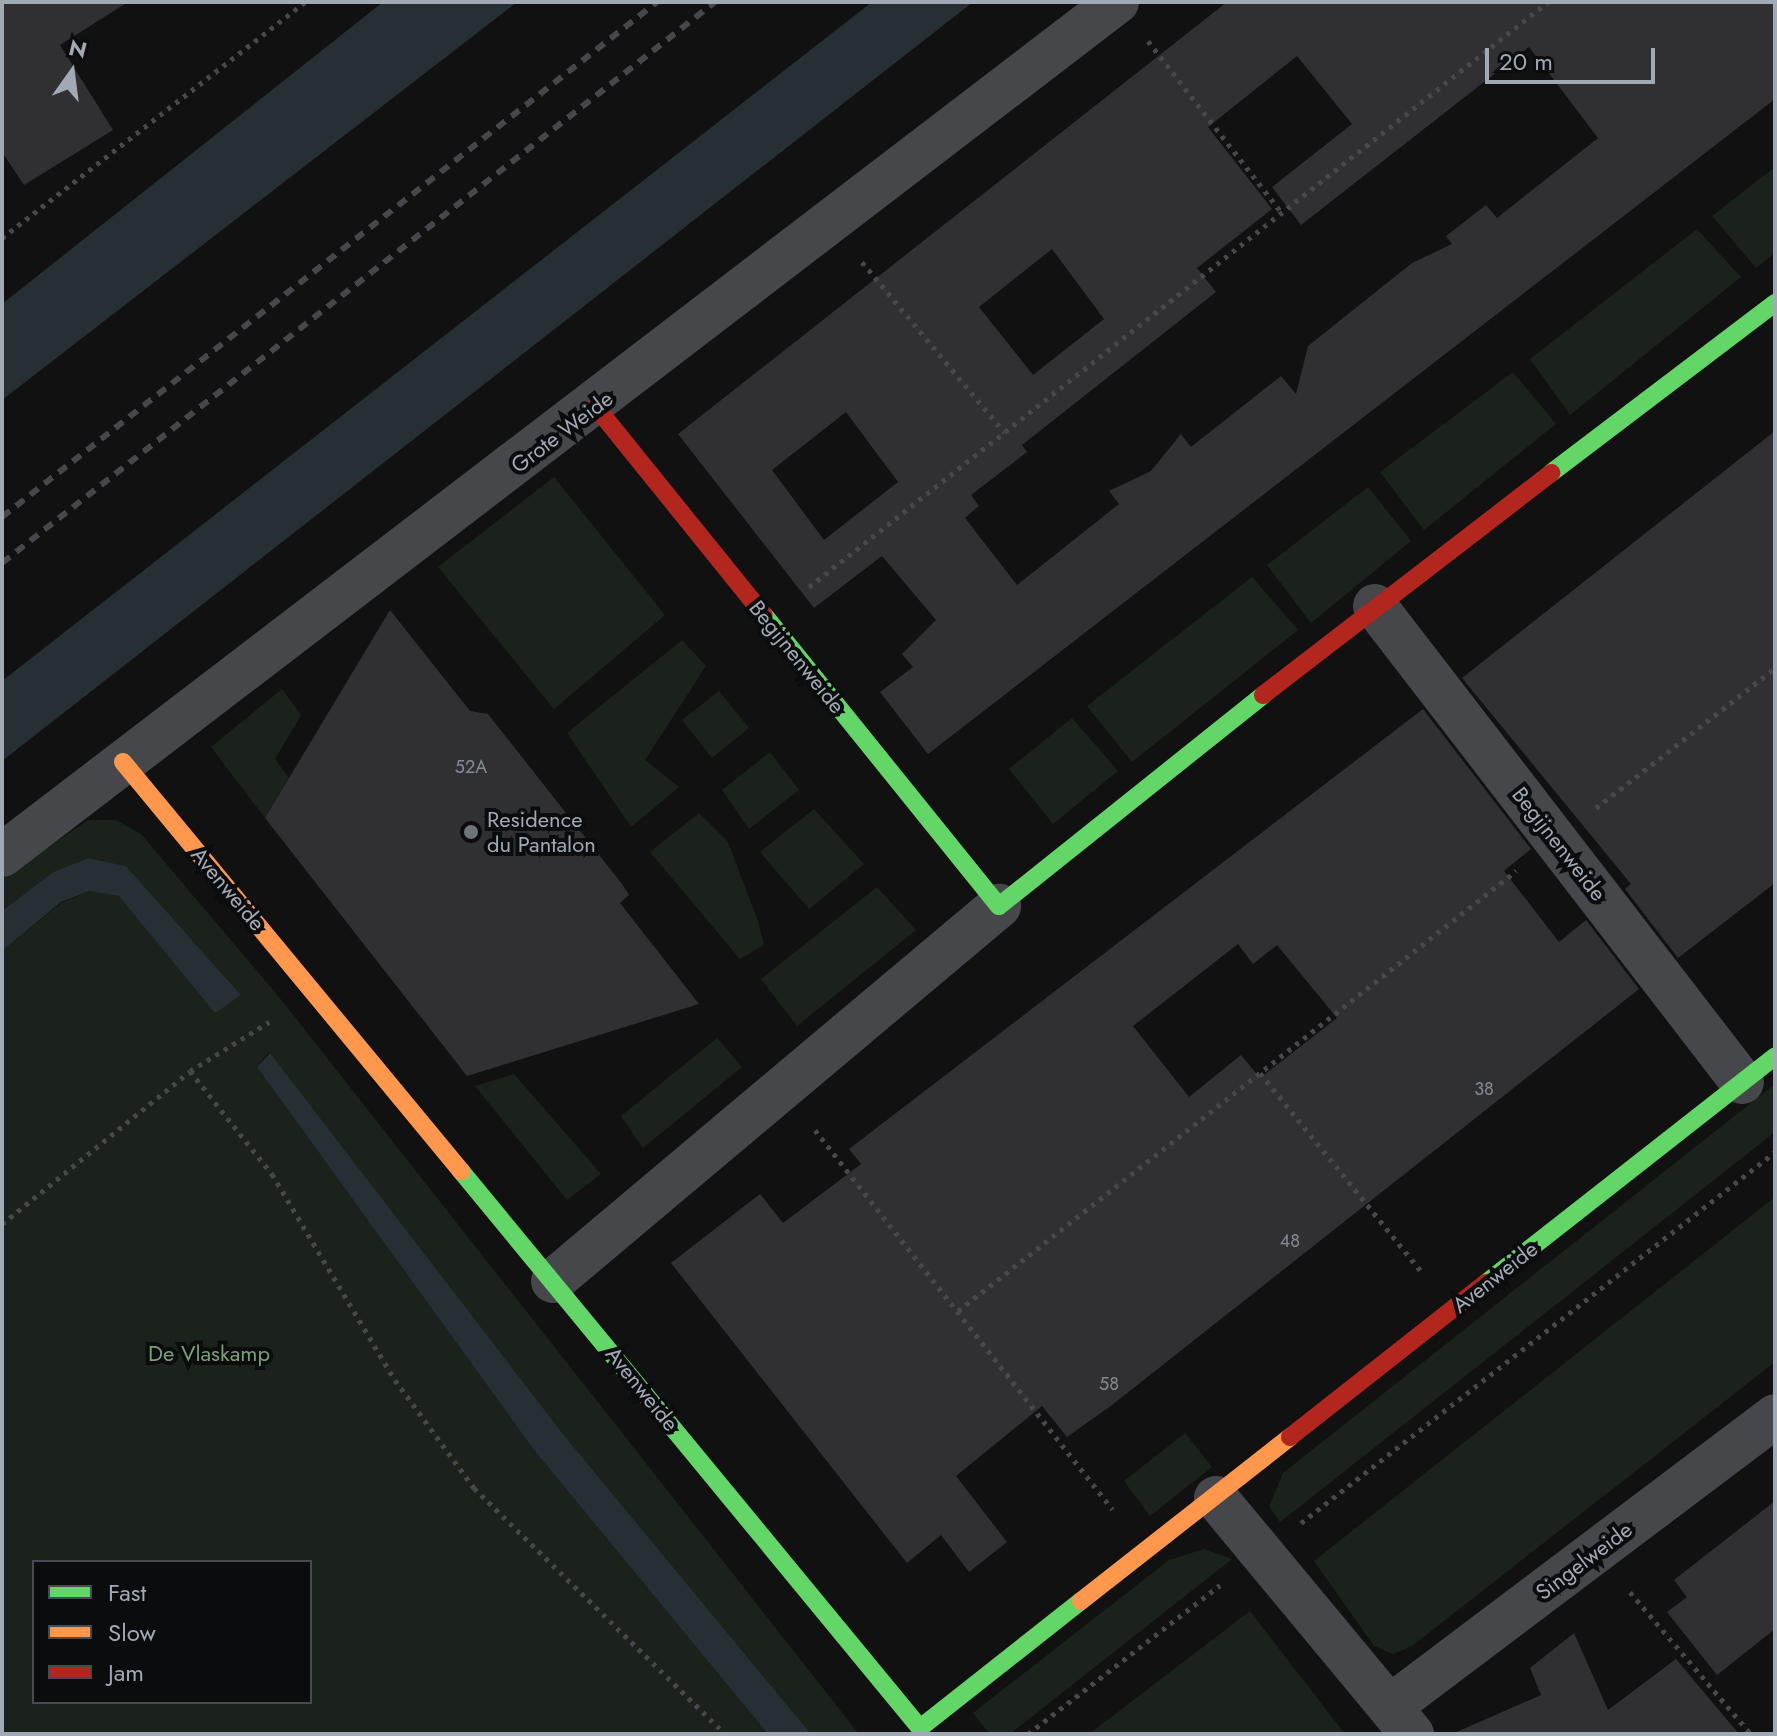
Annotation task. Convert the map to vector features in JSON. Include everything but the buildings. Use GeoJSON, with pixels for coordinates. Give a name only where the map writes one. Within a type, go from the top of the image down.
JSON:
{"type":"FeatureCollection","features":[{"type":"Feature","properties":{"kind":"street","name":"Grote Weide"},"geometry":{"type":"LineString","coordinates":[[2,855],[596,407],[831,224],[1128,14]]}},
{"type":"Feature","properties":{"kind":"street"},"geometry":{"type":"LineString","coordinates":[[553,1281],[999,906],[1375,606],[1775,303]]}},
{"type":"Feature","properties":{"kind":"street","name":"Begijnenweide"},"geometry":{"type":"LineString","coordinates":[[596,407],[999,906]]}},
{"type":"Feature","properties":{"kind":"street","name":"Begijnenweide"},"geometry":{"type":"LineString","coordinates":[[1375,606],[1556,840],[1759,1069]]}},
{"type":"Feature","properties":{"kind":"street","name":"Avenweide"},"geometry":{"type":"LineString","coordinates":[[123,762],[920,1728],[1759,1069]]}},
{"type":"Feature","properties":{"kind":"street","name":"Singelweide"},"geometry":{"type":"LineString","coordinates":[[1264,1551],[1402,1720],[1596,1551],[1775,1416]]}},
{"type":"Feature","properties":{"kind":"street"},"geometry":{"type":"LineString","coordinates":[[1216,1498],[1264,1551]]}},
{"type":"Feature","properties":{"kind":"path"},"geometry":{"type":"LineString","coordinates":[[2,238],[305,2]]}},
{"type":"Feature","properties":{"kind":"path"},"geometry":{"type":"LineString","coordinates":[[768,620],[1548,2]]}},
{"type":"Feature","properties":{"kind":"path"},"geometry":{"type":"LineString","coordinates":[[1128,14],[1282,213]]}},
{"type":"Feature","properties":{"kind":"path"},"geometry":{"type":"LineString","coordinates":[[831,224],[1004,433]]}},
{"type":"Feature","properties":{"kind":"path"},"geometry":{"type":"LineString","coordinates":[[958,1311],[1775,668]]}},
{"type":"Feature","properties":{"kind":"path"},"geometry":{"type":"LineString","coordinates":[[2,1224],[190,1071],[315,994]]}},
{"type":"Feature","properties":{"kind":"path"},"geometry":{"type":"LineString","coordinates":[[190,1071],[272,1174],[395,1380],[474,1488],[725,1734]]}},
{"type":"Feature","properties":{"kind":"path"},"geometry":{"type":"LineString","coordinates":[[1260,1073],[1454,1310]]}},
{"type":"Feature","properties":{"kind":"path"},"geometry":{"type":"LineString","coordinates":[[782,1088],[1146,1552]]}},
{"type":"Feature","properties":{"kind":"path"},"geometry":{"type":"LineString","coordinates":[[1028,1734],[1775,1152]]}},
{"type":"Feature","properties":{"kind":"path"},"geometry":{"type":"LineString","coordinates":[[1596,1551],[1751,1734]]}},
{"type":"Feature","properties":{"kind":"green space"},"geometry":{"type":"Polygon","coordinates":[[[1775,167],[1775,253],[1756,268],[1712,216],[1775,167]]]}},
{"type":"Feature","properties":{"kind":"green space"},"geometry":{"type":"Polygon","coordinates":[[[1697,229],[1741,277],[1570,415],[1530,359],[1697,229]]]}},
{"type":"Feature","properties":{"kind":"green space"},"geometry":{"type":"Polygon","coordinates":[[[1513,372],[1556,424],[1424,530],[1380,472],[1513,372]]]}},
{"type":"Feature","properties":{"kind":"green space"},"geometry":{"type":"Polygon","coordinates":[[[554,477],[665,615],[554,709],[438,567],[554,477]]]}},
{"type":"Feature","properties":{"kind":"green space"},"geometry":{"type":"Polygon","coordinates":[[[1368,487],[1411,541],[1311,623],[1267,565],[1368,487]]]}},
{"type":"Feature","properties":{"kind":"green space"},"geometry":{"type":"Polygon","coordinates":[[[1252,577],[1298,630],[1132,762],[1087,706],[1252,577]]]}},
{"type":"Feature","properties":{"kind":"green space"},"geometry":{"type":"Polygon","coordinates":[[[682,640],[706,666],[645,760],[679,787],[631,827],[567,733],[682,640]]]}},
{"type":"Feature","properties":{"kind":"green space"},"geometry":{"type":"Polygon","coordinates":[[[282,689],[301,715],[275,759],[289,778],[265,818],[211,747],[282,689]]]}},
{"type":"Feature","properties":{"kind":"green space"},"geometry":{"type":"Polygon","coordinates":[[[719,691],[749,728],[712,758],[682,720],[719,691]]]}},
{"type":"Feature","properties":{"kind":"green space"},"geometry":{"type":"Polygon","coordinates":[[[1072,718],[1118,771],[1053,824],[1009,769],[1072,718]]]}},
{"type":"Feature","properties":{"kind":"green space"},"geometry":{"type":"Polygon","coordinates":[[[770,752],[799,790],[749,829],[722,790],[770,752]]]}},
{"type":"Feature","properties":{"kind":"green space"},"geometry":{"type":"Polygon","coordinates":[[[814,809],[864,864],[809,909],[760,852],[814,809]]]}},
{"type":"Feature","properties":{"kind":"green space"},"geometry":{"type":"Polygon","coordinates":[[[699,813],[728,842],[758,921],[764,945],[740,959],[650,852],[699,813]]]}},
{"type":"Feature","properties":{"kind":"green space","name":"De Vlaskamp"},"geometry":{"type":"Polygon","coordinates":[[[88,820],[116,820],[141,834],[279,997],[859,1734],[811,1734],[563,1434],[269,1052],[257,1067],[534,1450],[768,1734],[2,1734],[2,951],[61,903],[89,891],[119,896],[241,995],[126,866],[89,858],[53,872],[2,911],[2,879],[88,820]]]}},
{"type":"Feature","properties":{"kind":"green space"},"geometry":{"type":"Polygon","coordinates":[[[877,887],[916,930],[797,1026],[761,979],[877,887]]]}},
{"type":"Feature","properties":{"kind":"green space"},"geometry":{"type":"Polygon","coordinates":[[[717,1038],[742,1067],[643,1148],[621,1116],[717,1038]]]}},
{"type":"Feature","properties":{"kind":"green space"},"geometry":{"type":"Polygon","coordinates":[[[514,1074],[601,1174],[567,1200],[475,1086],[514,1074]]]}},
{"type":"Feature","properties":{"kind":"green space"},"geometry":{"type":"Polygon","coordinates":[[[1775,1084],[1775,1132],[1280,1522],[1269,1506],[1283,1473],[1775,1084]]]}},
{"type":"Feature","properties":{"kind":"green space"},"geometry":{"type":"Polygon","coordinates":[[[1775,1197],[1775,1362],[1412,1646],[1393,1654],[1374,1646],[1314,1561],[1775,1197]]]}},
{"type":"Feature","properties":{"kind":"green space"},"geometry":{"type":"Polygon","coordinates":[[[1185,1433],[1212,1467],[1150,1516],[1124,1481],[1185,1433]]]}},
{"type":"Feature","properties":{"kind":"green space"},"geometry":{"type":"Polygon","coordinates":[[[1204,1549],[1232,1559],[1010,1734],[990,1734],[973,1713],[1169,1560],[1204,1549]]]}},
{"type":"Feature","properties":{"kind":"green space"},"geometry":{"type":"Polygon","coordinates":[[[1250,1611],[1345,1734],[1089,1734],[1250,1611]]]}},
{"type":"Feature","properties":{"kind":"shaded area"},"geometry":{"type":"Polygon","coordinates":[[[383,2],[517,2],[2,400],[2,304],[383,2]]]}},
{"type":"Feature","properties":{"kind":"shaded area"},"geometry":{"type":"Polygon","coordinates":[[[872,2],[973,2],[2,761],[2,681],[872,2]]]}},
{"type":"Feature","properties":{"kind":"shaded area"},"geometry":{"type":"Polygon","coordinates":[[[89,858],[126,866],[241,995],[215,1013],[119,896],[89,891],[61,902],[2,951],[2,911],[53,872],[89,858]]]}},
{"type":"Feature","properties":{"kind":"shaded area"},"geometry":{"type":"Polygon","coordinates":[[[270,1053],[563,1434],[811,1734],[768,1734],[534,1450],[257,1067],[270,1053]]]}},
{"type":"Feature","properties":{"kind":"railway"},"geometry":{"type":"LineString","coordinates":[[2,517],[657,2]]}},
{"type":"Feature","properties":{"kind":"railway"},"geometry":{"type":"LineString","coordinates":[[2,563],[715,2]]}},
{"type":"Feature","properties":{"kind":"traffic: fast"},"geometry":{"type":"LineString","coordinates":[[1551,473],[1775,303]]}},
{"type":"Feature","properties":{"kind":"traffic: fast"},"geometry":{"type":"LineString","coordinates":[[764,615],[999,906],[1263,695]]}},
{"type":"Feature","properties":{"kind":"traffic: fast"},"geometry":{"type":"LineString","coordinates":[[1486,1283],[1775,1056]]}},
{"type":"Feature","properties":{"kind":"traffic: fast"},"geometry":{"type":"LineString","coordinates":[[461,1171],[920,1728],[1081,1601]]}},
{"type":"Feature","properties":{"kind":"traffic: slow"},"geometry":{"type":"LineString","coordinates":[[123,762],[461,1171]]}},
{"type":"Feature","properties":{"kind":"traffic: slow"},"geometry":{"type":"LineString","coordinates":[[1081,1601],[1290,1437]]}},
{"type":"Feature","properties":{"kind":"traffic: jam"},"geometry":{"type":"LineString","coordinates":[[596,407],[764,615]]}},
{"type":"Feature","properties":{"kind":"traffic: jam"},"geometry":{"type":"LineString","coordinates":[[1263,695],[1551,473]]}},
{"type":"Feature","properties":{"kind":"traffic: jam"},"geometry":{"type":"LineString","coordinates":[[1290,1437],[1486,1283]]}},
{"type":"Feature","properties":{"kind":"place","name":"Residence du Pantalon"},"geometry":{"type":"Point","coordinates":[471,832]}}]}
